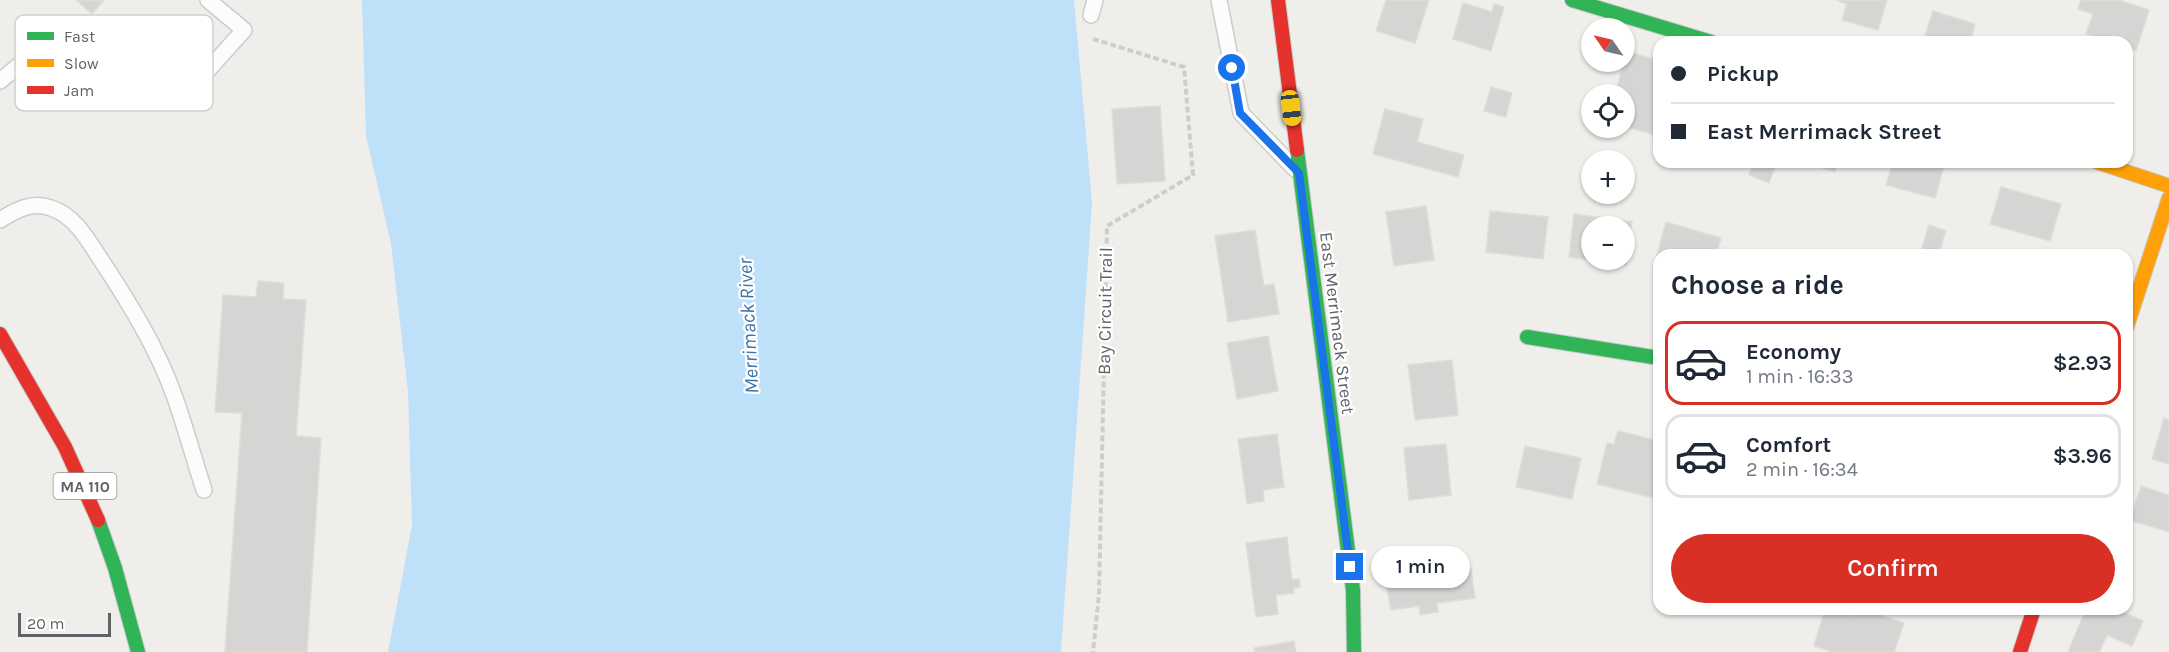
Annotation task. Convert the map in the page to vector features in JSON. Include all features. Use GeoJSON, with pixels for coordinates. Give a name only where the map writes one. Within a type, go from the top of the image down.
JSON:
{"type":"FeatureCollection","features":[{"type":"Feature","properties":{"kind":"street","name":"East Merrimack Street"},"geometry":{"type":"LineString","coordinates":[[1278,0],[1353,590],[1354,652]]}},
{"type":"Feature","properties":{"kind":"street"},"geometry":{"type":"LineString","coordinates":[[1572,0],[1691,36]]}},
{"type":"Feature","properties":{"kind":"street"},"geometry":{"type":"LineString","coordinates":[[2115,168],[2169,186]]}},
{"type":"Feature","properties":{"kind":"street"},"geometry":{"type":"LineString","coordinates":[[2133,308],[2169,198]]}},
{"type":"Feature","properties":{"kind":"street","name":"MA 110"},"geometry":{"type":"LineString","coordinates":[[0,334],[61,435],[89,494],[115,566],[130,615],[138,652]]}},
{"type":"Feature","properties":{"kind":"street"},"geometry":{"type":"LineString","coordinates":[[1527,337],[1653,357]]}},
{"type":"Feature","properties":{"kind":"street"},"geometry":{"type":"LineString","coordinates":[[2019,652],[2032,615]]}},
{"type":"Feature","properties":{"kind":"lane"},"geometry":{"type":"LineString","coordinates":[[207,0],[244,30],[213,65]]}},
{"type":"Feature","properties":{"kind":"lane"},"geometry":{"type":"LineString","coordinates":[[1091,15],[1095,0]]}},
{"type":"Feature","properties":{"kind":"lane"},"geometry":{"type":"LineString","coordinates":[[1220,0],[1240,113],[1299,173]]}},
{"type":"Feature","properties":{"kind":"lane"},"geometry":{"type":"LineString","coordinates":[[0,81],[15,69]]}},
{"type":"Feature","properties":{"kind":"lane"},"geometry":{"type":"LineString","coordinates":[[0,220],[15,211],[34,205],[49,207],[67,214],[86,236],[137,315],[174,393],[204,490]]}},
{"type":"Feature","properties":{"kind":"path","name":"Bay Circuit Trail"},"geometry":{"type":"LineString","coordinates":[[1091,15],[1092,38],[1184,67],[1193,175],[1107,225],[1099,594],[1094,652]]}},
{"type":"Feature","properties":{"kind":"water","name":"Merrimack River"},"geometry":{"type":"Polygon","coordinates":[[[362,0],[1074,0],[1092,203],[1061,652],[388,652],[412,525],[408,392],[391,244],[366,136],[362,0]]]}},
{"type":"Feature","properties":{"kind":"building"},"geometry":{"type":"Polygon","coordinates":[[[76,0],[104,0],[92,14],[76,0]]]}},
{"type":"Feature","properties":{"kind":"building"},"geometry":{"type":"Polygon","coordinates":[[[1386,0],[1429,0],[1415,43],[1376,31],[1386,0]]]}},
{"type":"Feature","properties":{"kind":"building"},"geometry":{"type":"Polygon","coordinates":[[[1837,0],[1887,0],[1878,30],[1842,20],[1847,4],[1837,0]]]}},
{"type":"Feature","properties":{"kind":"building"},"geometry":{"type":"Polygon","coordinates":[[[2081,0],[2119,0],[2149,10],[2136,51],[2133,50],[2133,36],[2086,34],[2093,14],[2078,9],[2081,0]]]}},
{"type":"Feature","properties":{"kind":"building"},"geometry":{"type":"Polygon","coordinates":[[[1463,3],[1492,12],[1494,4],[1504,7],[1491,51],[1453,39],[1463,3]]]}},
{"type":"Feature","properties":{"kind":"building"},"geometry":{"type":"Polygon","coordinates":[[[1933,11],[1975,24],[1972,36],[1925,36],[1933,11]]]}},
{"type":"Feature","properties":{"kind":"building"},"geometry":{"type":"Polygon","coordinates":[[[1635,54],[1653,59],[1653,134],[1635,129],[1635,84],[1618,84],[1621,72],[1635,72],[1635,54]]]}},
{"type":"Feature","properties":{"kind":"building"},"geometry":{"type":"Polygon","coordinates":[[[1491,87],[1512,93],[1506,117],[1484,111],[1491,87]]]}},
{"type":"Feature","properties":{"kind":"building"},"geometry":{"type":"Polygon","coordinates":[[[1160,106],[1165,181],[1117,184],[1112,109],[1160,106]]]}},
{"type":"Feature","properties":{"kind":"building"},"geometry":{"type":"Polygon","coordinates":[[[1385,109],[1423,119],[1417,142],[1464,155],[1458,177],[1373,154],[1385,109]]]}},
{"type":"Feature","properties":{"kind":"building"},"geometry":{"type":"Polygon","coordinates":[[[1752,168],[1775,168],[1769,183],[1749,175],[1752,168]]]}},
{"type":"Feature","properties":{"kind":"building"},"geometry":{"type":"Polygon","coordinates":[[[1823,168],[1836,168],[1835,172],[1823,168]]]}},
{"type":"Feature","properties":{"kind":"building"},"geometry":{"type":"Polygon","coordinates":[[[1891,168],[1943,168],[1935,198],[1886,185],[1891,168]]]}},
{"type":"Feature","properties":{"kind":"building"},"geometry":{"type":"Polygon","coordinates":[[[2001,187],[2061,204],[2050,241],[1990,224],[2001,187]]]}},
{"type":"Feature","properties":{"kind":"building"},"geometry":{"type":"Polygon","coordinates":[[[1426,206],[1434,260],[1394,266],[1386,212],[1426,206]]]}},
{"type":"Feature","properties":{"kind":"building"},"geometry":{"type":"Polygon","coordinates":[[[1490,211],[1548,217],[1543,259],[1486,252],[1490,211]]]}},
{"type":"Feature","properties":{"kind":"building"},"geometry":{"type":"Polygon","coordinates":[[[1574,214],[1588,216],[1581,216],[1581,259],[1569,257],[1574,214]]]}},
{"type":"Feature","properties":{"kind":"building"},"geometry":{"type":"Polygon","coordinates":[[[1666,222],[1721,238],[1718,249],[1659,249],[1666,222]]]}},
{"type":"Feature","properties":{"kind":"building"},"geometry":{"type":"Polygon","coordinates":[[[1929,225],[1946,231],[1940,249],[1922,249],[1929,225]]]}},
{"type":"Feature","properties":{"kind":"building"},"geometry":{"type":"Polygon","coordinates":[[[1255,230],[1264,286],[1274,284],[1279,314],[1228,322],[1215,236],[1255,230]]]}},
{"type":"Feature","properties":{"kind":"building"},"geometry":{"type":"Polygon","coordinates":[[[258,281],[284,283],[283,299],[306,300],[296,436],[321,438],[307,652],[225,652],[242,413],[215,412],[223,295],[256,297],[258,281]]]}},
{"type":"Feature","properties":{"kind":"building"},"geometry":{"type":"Polygon","coordinates":[[[1268,336],[1278,391],[1237,399],[1227,343],[1268,336]]]}},
{"type":"Feature","properties":{"kind":"building"},"geometry":{"type":"Polygon","coordinates":[[[1452,360],[1458,415],[1415,420],[1408,365],[1452,360]]]}},
{"type":"Feature","properties":{"kind":"building"},"geometry":{"type":"Polygon","coordinates":[[[2164,418],[2169,420],[2169,464],[2152,459],[2164,418]]]}},
{"type":"Feature","properties":{"kind":"building"},"geometry":{"type":"Polygon","coordinates":[[[1618,431],[1653,440],[1653,498],[1597,484],[1607,443],[1614,444],[1618,431]]]}},
{"type":"Feature","properties":{"kind":"building"},"geometry":{"type":"Polygon","coordinates":[[[1277,434],[1284,487],[1263,490],[1264,501],[1247,504],[1238,439],[1277,434]]]}},
{"type":"Feature","properties":{"kind":"building"},"geometry":{"type":"Polygon","coordinates":[[[1446,444],[1451,495],[1409,500],[1404,448],[1446,444]]]}},
{"type":"Feature","properties":{"kind":"building"},"geometry":{"type":"Polygon","coordinates":[[[1525,446],[1581,458],[1572,499],[1516,487],[1525,446]]]}},
{"type":"Feature","properties":{"kind":"building"},"geometry":{"type":"Polygon","coordinates":[[[2141,486],[2169,495],[2169,532],[2133,521],[2133,511],[2141,486]]]}},
{"type":"Feature","properties":{"kind":"building"},"geometry":{"type":"Polygon","coordinates":[[[1287,537],[1292,580],[1299,579],[1300,587],[1294,588],[1294,593],[1276,595],[1278,614],[1256,617],[1246,543],[1287,537]]]}},
{"type":"Feature","properties":{"kind":"building"},"geometry":{"type":"Polygon","coordinates":[[[1471,569],[1475,598],[1437,603],[1438,612],[1420,615],[1419,606],[1391,610],[1386,582],[1471,569]]]}},
{"type":"Feature","properties":{"kind":"building"},"geometry":{"type":"Polygon","coordinates":[[[1823,615],[1879,615],[1904,623],[1894,652],[1833,652],[1814,646],[1823,615]]]}},
{"type":"Feature","properties":{"kind":"building"},"geometry":{"type":"Polygon","coordinates":[[[2083,615],[2130,615],[2143,621],[2132,646],[2107,635],[2099,652],[2068,652],[2083,615]]]}},
{"type":"Feature","properties":{"kind":"building"},"geometry":{"type":"Polygon","coordinates":[[[1294,641],[1296,652],[1255,652],[1254,648],[1294,641]]]}},
{"type":"Feature","properties":{"kind":"traffic: fast"},"geometry":{"type":"LineString","coordinates":[[1572,0],[1691,36]]}},
{"type":"Feature","properties":{"kind":"traffic: fast"},"geometry":{"type":"LineString","coordinates":[[1297,150],[1353,590],[1354,652]]}},
{"type":"Feature","properties":{"kind":"traffic: fast"},"geometry":{"type":"LineString","coordinates":[[1527,337],[1653,357]]}},
{"type":"Feature","properties":{"kind":"traffic: fast"},"geometry":{"type":"LineString","coordinates":[[98,520],[115,568],[138,652]]}},
{"type":"Feature","properties":{"kind":"traffic: slow"},"geometry":{"type":"LineString","coordinates":[[2115,168],[2169,186]]}},
{"type":"Feature","properties":{"kind":"traffic: slow"},"geometry":{"type":"LineString","coordinates":[[2133,308],[2169,198]]}},
{"type":"Feature","properties":{"kind":"traffic: jam"},"geometry":{"type":"LineString","coordinates":[[1278,0],[1297,150]]}},
{"type":"Feature","properties":{"kind":"traffic: jam"},"geometry":{"type":"LineString","coordinates":[[0,334],[65,447],[98,520]]}},
{"type":"Feature","properties":{"kind":"traffic: jam"},"geometry":{"type":"LineString","coordinates":[[2020,652],[2032,615]]}},
{"type":"Feature","properties":{"kind":"route"},"geometry":{"type":"LineString","coordinates":[[1232,68],[1240,113],[1299,173],[1350,567]]}}]}
